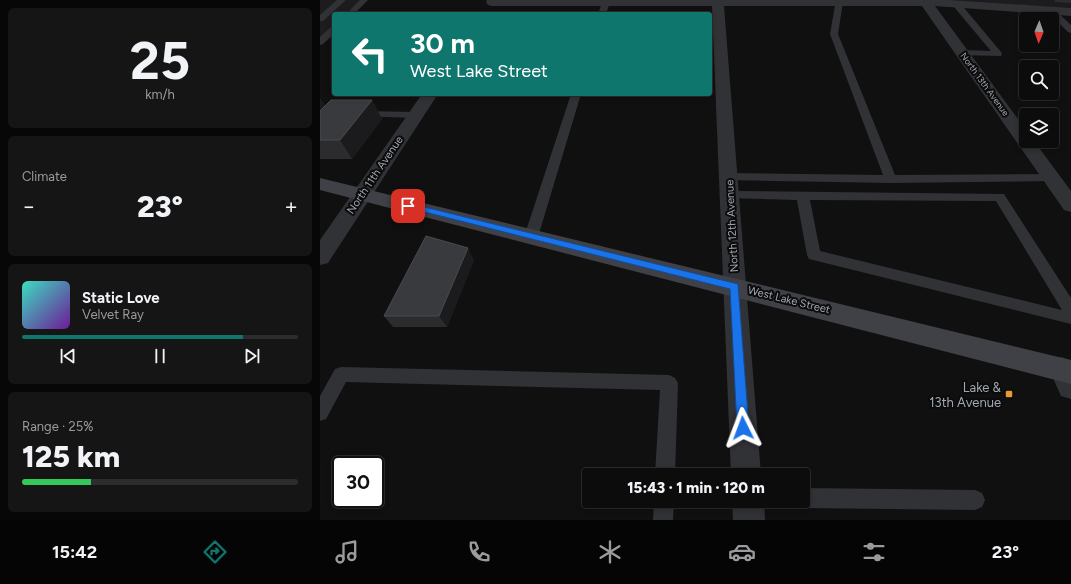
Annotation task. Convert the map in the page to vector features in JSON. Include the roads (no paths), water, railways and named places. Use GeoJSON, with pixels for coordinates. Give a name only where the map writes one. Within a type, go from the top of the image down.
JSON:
{"type":"FeatureCollection","features":[{"type":"Feature","properties":{"kind":"main road","name":"West Lake Street"},"geometry":{"type":"LineString","coordinates":[[320,184],[735,287],[1068,376]]}},
{"type":"Feature","properties":{"kind":"street"},"geometry":{"type":"LineString","coordinates":[[484,12],[492,1],[926,2],[1071,12]]}},
{"type":"Feature","properties":{"kind":"street","name":"North 12th Avenue"},"geometry":{"type":"LineString","coordinates":[[718,2],[746,468]]}},
{"type":"Feature","properties":{"kind":"street","name":"North 13th Avenue"},"geometry":{"type":"LineString","coordinates":[[926,2],[1071,205]]}},
{"type":"Feature","properties":{"kind":"street","name":"North 11th Avenue"},"geometry":{"type":"LineString","coordinates":[[320,256],[429,96]]}},
{"type":"Feature","properties":{"kind":"street"},"geometry":{"type":"LineString","coordinates":[[748,508],[749,520]]}},
{"type":"Feature","properties":{"kind":"lane"},"geometry":{"type":"LineString","coordinates":[[320,19],[339,1],[348,0]]}},
{"type":"Feature","properties":{"kind":"lane"},"geometry":{"type":"LineString","coordinates":[[352,12],[364,0]]}},
{"type":"Feature","properties":{"kind":"lane"},"geometry":{"type":"LineString","coordinates":[[603,12],[606,2]]}},
{"type":"Feature","properties":{"kind":"lane"},"geometry":{"type":"LineString","coordinates":[[839,2],[834,34],[891,179]]}},
{"type":"Feature","properties":{"kind":"lane"},"geometry":{"type":"LineString","coordinates":[[957,4],[998,54],[962,53]]}},
{"type":"Feature","properties":{"kind":"lane"},"geometry":{"type":"LineString","coordinates":[[1050,10],[1071,30]]}},
{"type":"Feature","properties":{"kind":"lane"},"geometry":{"type":"LineString","coordinates":[[320,42],[332,31]]}},
{"type":"Feature","properties":{"kind":"lane"},"geometry":{"type":"LineString","coordinates":[[531,237],[575,96]]}},
{"type":"Feature","properties":{"kind":"lane"},"geometry":{"type":"LineString","coordinates":[[346,114],[416,115]]}},
{"type":"Feature","properties":{"kind":"lane"},"geometry":{"type":"LineString","coordinates":[[729,186],[891,179],[1052,178]]}},
{"type":"Feature","properties":{"kind":"lane"},"geometry":{"type":"LineString","coordinates":[[729,186],[803,196],[1000,197],[1071,311]]}},
{"type":"Feature","properties":{"kind":"lane"},"geometry":{"type":"LineString","coordinates":[[803,196],[814,255],[1071,318]]}},
{"type":"Feature","properties":{"kind":"lane"},"geometry":{"type":"LineString","coordinates":[[320,413],[341,374],[669,383],[665,468]]}},
{"type":"Feature","properties":{"kind":"lane"},"geometry":{"type":"LineString","coordinates":[[810,498],[975,500]]}},
{"type":"Feature","properties":{"kind":"lane"},"geometry":{"type":"LineString","coordinates":[[663,520],[664,508]]}},
{"type":"Feature","properties":{"kind":"place","name":"Lake & 13th Avenue"},"geometry":{"type":"Point","coordinates":[1009,394]}}]}
